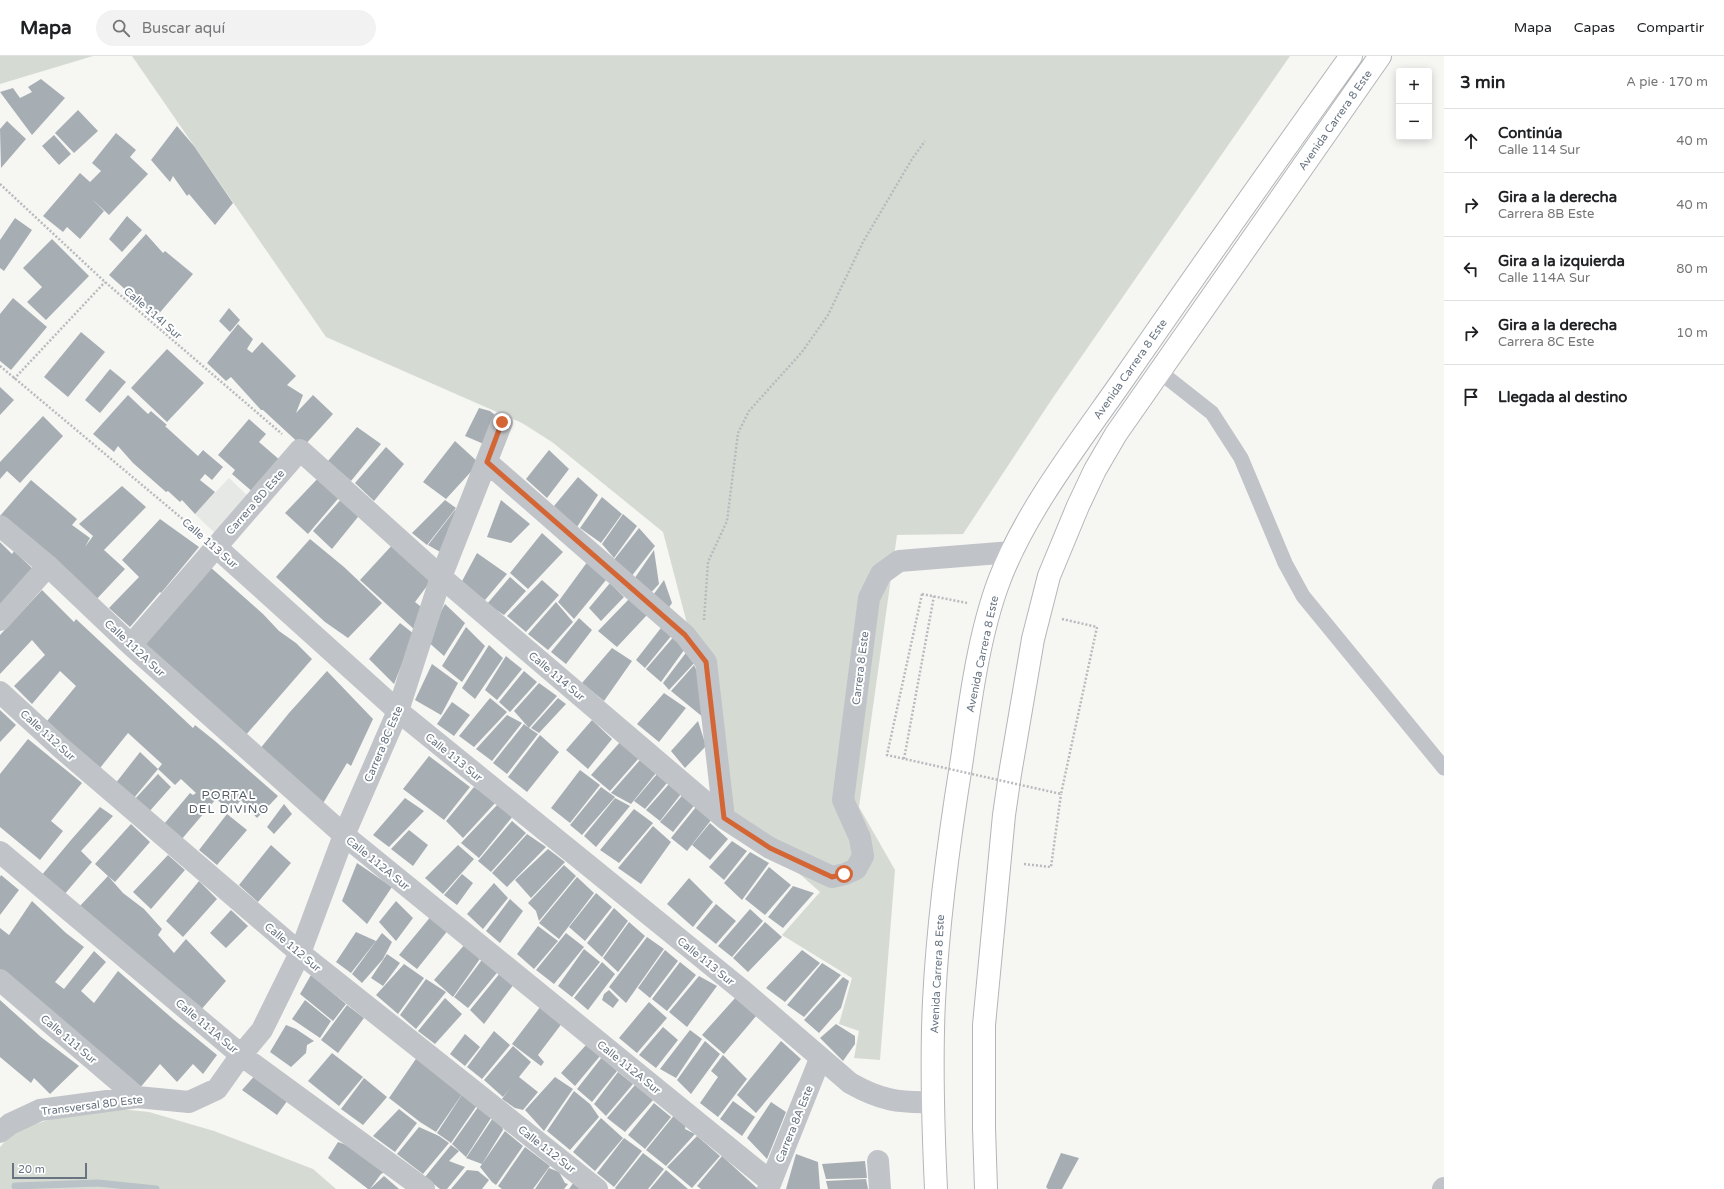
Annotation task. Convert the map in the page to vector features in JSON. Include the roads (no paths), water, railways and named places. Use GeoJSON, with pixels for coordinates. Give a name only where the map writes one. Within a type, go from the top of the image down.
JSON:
{"type":"FeatureCollection","features":[{"type":"Feature","properties":{"kind":"highway","name":"Avenida Carrera 8 Este"},"geometry":{"type":"LineString","coordinates":[[936,1189],[932,1102],[934,1003],[947,853],[967,725],[990,607],[1000,579],[1025,526],[1065,462],[1209,254],[1351,56]]}},
{"type":"Feature","properties":{"kind":"highway","name":"Avenida Carrera 8 Este"},"geometry":{"type":"LineString","coordinates":[[986,1189],[984,1128],[984,1025],[1004,815],[1038,614],[1049,576],[1062,542],[1094,470],[1116,434],[1380,56]]}},
{"type":"Feature","properties":{"kind":"street","name":"Carrera 8C Este"},"geometry":{"type":"LineString","coordinates":[[241,1054],[262,1030],[300,953],[344,835],[398,711],[441,577],[502,422]]}},
{"type":"Feature","properties":{"kind":"street","name":"Carrera 8D Este"},"geometry":{"type":"LineString","coordinates":[[131,645],[300,450]]}},
{"type":"Feature","properties":{"kind":"street","name":"Calle 114 Sur"},"geometry":{"type":"LineString","coordinates":[[300,450],[441,577],[724,818],[770,848],[832,877]]}},
{"type":"Feature","properties":{"kind":"street"},"geometry":{"type":"LineString","coordinates":[[487,462],[685,635],[706,662],[724,818]]}},
{"type":"Feature","properties":{"kind":"street","name":"Calle 112A Sur"},"geometry":{"type":"LineString","coordinates":[[0,526],[48,566],[131,645],[344,835],[769,1186]]}},
{"type":"Feature","properties":{"kind":"street","name":"Calle 113 Sur"},"geometry":{"type":"LineString","coordinates":[[216,547],[398,711],[742,990],[820,1059],[850,1083],[869,1094],[892,1100],[914,1103],[932,1102]]}},
{"type":"Feature","properties":{"kind":"street","name":"Carrera 8 Este"},"geometry":{"type":"LineString","coordinates":[[832,877],[856,869],[863,856],[860,838],[843,800],[869,598],[881,574],[899,562],[1012,552]]}},
{"type":"Feature","properties":{"kind":"street"},"geometry":{"type":"LineString","coordinates":[[0,620],[48,566]]}},
{"type":"Feature","properties":{"kind":"street","name":"Calle 112 Sur"},"geometry":{"type":"LineString","coordinates":[[0,692],[66,752],[300,953],[598,1189]]}},
{"type":"Feature","properties":{"kind":"street","name":"Calle 111A Sur"},"geometry":{"type":"LineString","coordinates":[[0,852],[241,1054],[424,1189]]}},
{"type":"Feature","properties":{"kind":"street","name":"Calle 111 Sur"},"geometry":{"type":"LineString","coordinates":[[0,980],[137,1097]]}},
{"type":"Feature","properties":{"kind":"street","name":"Transversal 8D Este"},"geometry":{"type":"LineString","coordinates":[[3,1123],[40,1110],[137,1097],[189,1102],[216,1089],[241,1054]]}},
{"type":"Feature","properties":{"kind":"street","name":"Carrera 8A Este"},"geometry":{"type":"LineString","coordinates":[[769,1186],[820,1059]]}},
{"type":"Feature","properties":{"kind":"street"},"geometry":{"type":"LineString","coordinates":[[878,1161],[880,1189]]}},
{"type":"Feature","properties":{"kind":"lane"},"geometry":{"type":"LineString","coordinates":[[1160,372],[1212,413],[1241,458],[1285,564],[1303,596],[1444,768]]}},
{"type":"Feature","properties":{"kind":"waterway"},"geometry":{"type":"LineString","coordinates":[[15,1186],[98,1183],[156,1189]]}},
{"type":"Feature","properties":{"kind":"district","name":"PORTAL DEL DIVINO"},"geometry":{"type":"Point","coordinates":[229,802]}}]}
